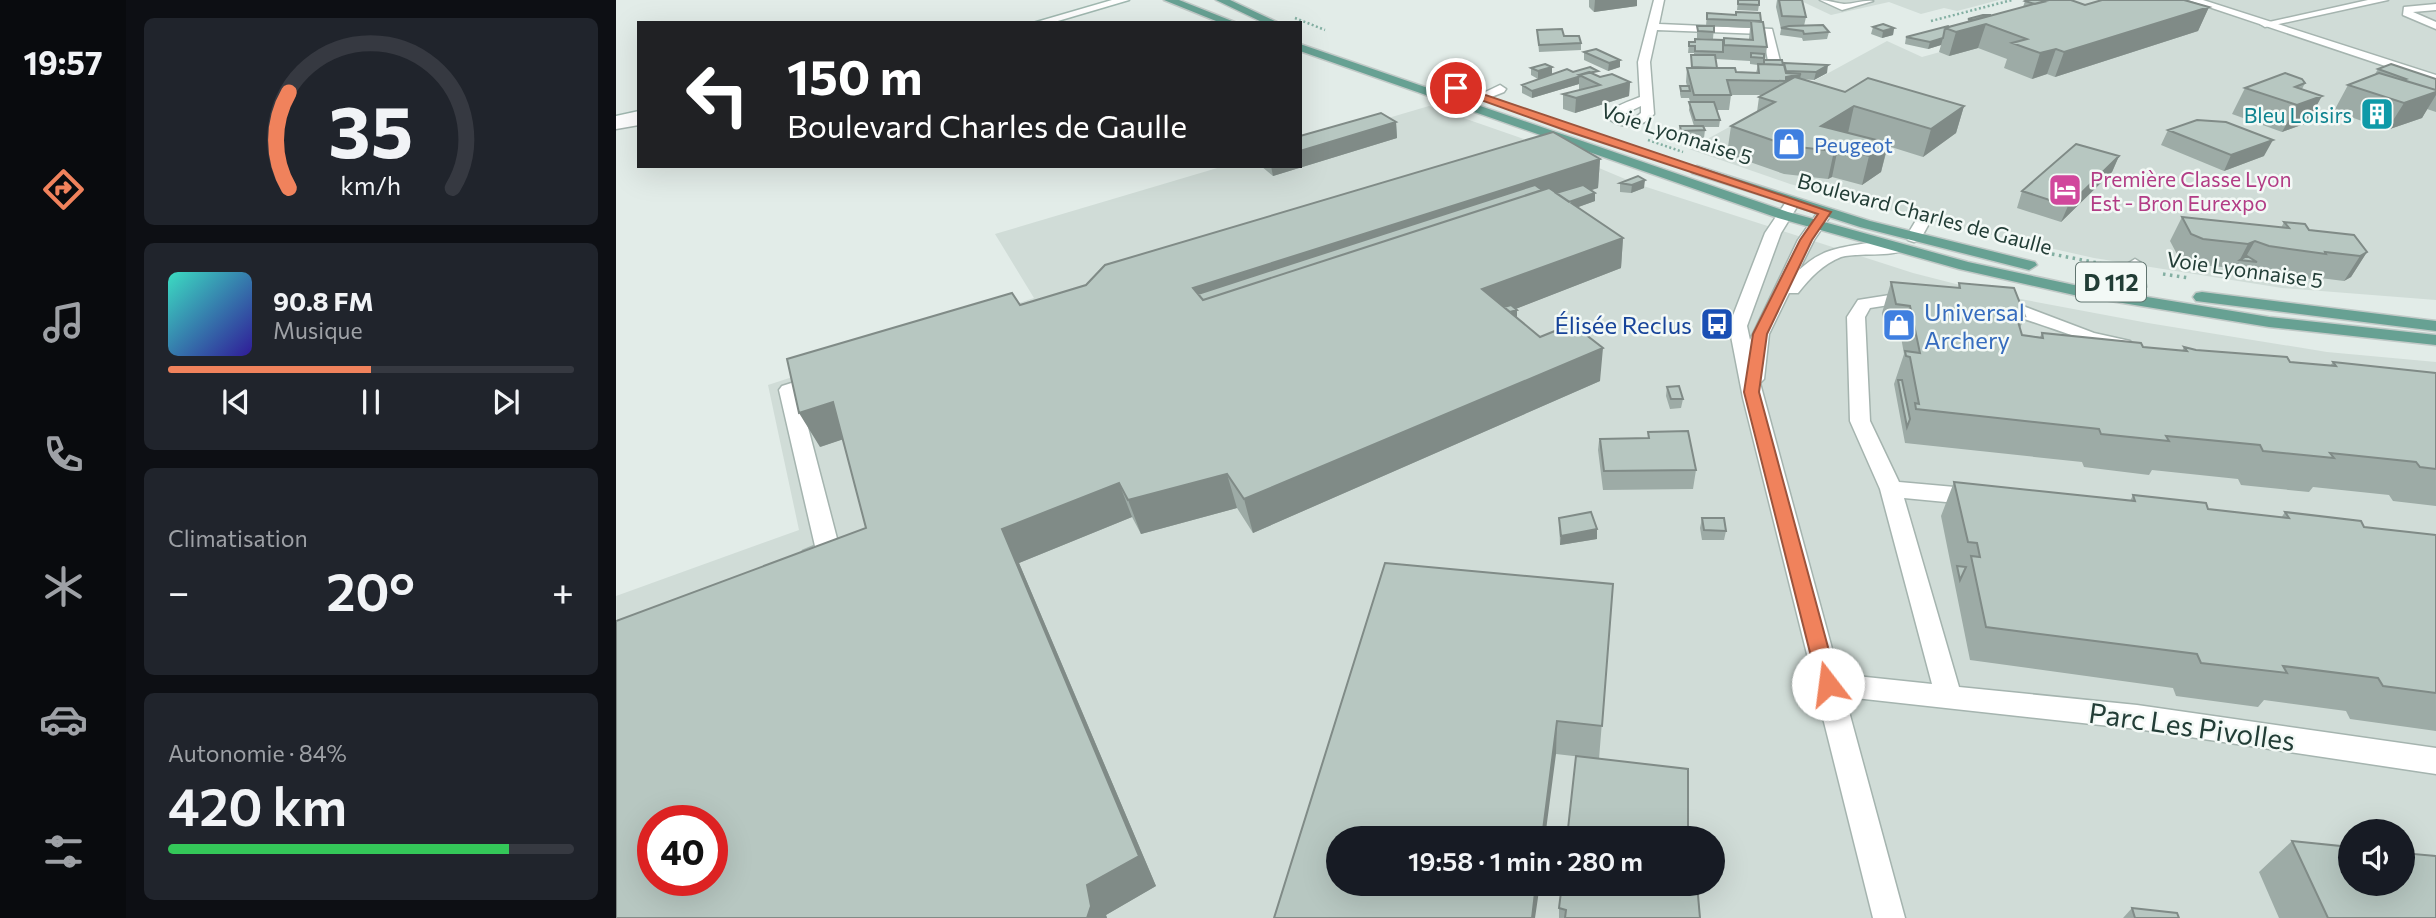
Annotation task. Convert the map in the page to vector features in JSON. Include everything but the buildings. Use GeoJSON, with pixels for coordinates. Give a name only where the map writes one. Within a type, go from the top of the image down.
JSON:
{"type":"FeatureCollection","features":[{"type":"Feature","properties":{"kind":"main road"},"geometry":{"type":"LineString","coordinates":[[1169,0],[1227,21]]}},
{"type":"Feature","properties":{"kind":"main road"},"geometry":{"type":"LineString","coordinates":[[1220,0],[1269,21]]}},
{"type":"Feature","properties":{"kind":"main road","name":"Boulevard Charles de Gaulle"},"geometry":{"type":"LineString","coordinates":[[1302,34],[1899,248],[1965,266],[2113,296],[2269,322],[2436,340]]}},
{"type":"Feature","properties":{"kind":"main road","name":"D 112"},"geometry":{"type":"LineString","coordinates":[[1302,48],[1572,141],[1788,209]]}},
{"type":"Feature","properties":{"kind":"main road","name":"Boulevard Charles de Gaulle"},"geometry":{"type":"LineString","coordinates":[[1820,219],[1914,237],[2048,270],[2136,274],[2315,313],[2436,326]]}},
{"type":"Feature","properties":{"kind":"street"},"geometry":{"type":"LineString","coordinates":[[1045,21],[1124,0]]}},
{"type":"Feature","properties":{"kind":"street"},"geometry":{"type":"LineString","coordinates":[[1646,99],[1644,62],[1659,0]]}},
{"type":"Feature","properties":{"kind":"street"},"geometry":{"type":"LineString","coordinates":[[1825,0],[1842,7],[1868,1]]}},
{"type":"Feature","properties":{"kind":"street"},"geometry":{"type":"LineString","coordinates":[[2193,0],[2246,17],[2280,20],[2383,0]]}},
{"type":"Feature","properties":{"kind":"street"},"geometry":{"type":"LineString","coordinates":[[2216,0],[2436,79]]}},
{"type":"Feature","properties":{"kind":"street"},"geometry":{"type":"LineString","coordinates":[[2263,19],[2328,0]]}},
{"type":"Feature","properties":{"kind":"street"},"geometry":{"type":"LineString","coordinates":[[2436,16],[2433,10],[2436,8],[2408,9],[2408,16],[2436,26]]}},
{"type":"Feature","properties":{"kind":"street"},"geometry":{"type":"LineString","coordinates":[[2280,20],[2436,71]]}},
{"type":"Feature","properties":{"kind":"street"},"geometry":{"type":"LineString","coordinates":[[1651,27],[1766,26],[1774,61]]}},
{"type":"Feature","properties":{"kind":"street"},"geometry":{"type":"LineString","coordinates":[[1481,97],[1500,89]]}},
{"type":"Feature","properties":{"kind":"street"},"geometry":{"type":"LineString","coordinates":[[616,120],[637,118]]}},
{"type":"Feature","properties":{"kind":"street"},"geometry":{"type":"LineString","coordinates":[[616,125],[637,119]]}},
{"type":"Feature","properties":{"kind":"street"},"geometry":{"type":"LineString","coordinates":[[1541,154],[1572,141]]}},
{"type":"Feature","properties":{"kind":"street"},"geometry":{"type":"LineString","coordinates":[[1788,209],[1773,233],[1738,326],[1751,392],[1889,918]]}},
{"type":"Feature","properties":{"kind":"street"},"geometry":{"type":"LineString","coordinates":[[1751,392],[1760,334],[1820,219]]}},
{"type":"Feature","properties":{"kind":"street"},"geometry":{"type":"LineString","coordinates":[[1914,237],[1923,219]]}},
{"type":"Feature","properties":{"kind":"street"},"geometry":{"type":"LineString","coordinates":[[1760,334],[1810,267],[1840,252],[1899,248]]}},
{"type":"Feature","properties":{"kind":"street"},"geometry":{"type":"LineString","coordinates":[[1931,297],[1918,296],[1864,304],[1856,317],[1860,421],[1891,489],[1948,696]]}},
{"type":"Feature","properties":{"kind":"street"},"geometry":{"type":"LineString","coordinates":[[1970,302],[2009,307],[2089,337],[2142,349]]}},
{"type":"Feature","properties":{"kind":"street"},"geometry":{"type":"LineString","coordinates":[[790,564],[828,550],[789,390],[841,373]]}},
{"type":"Feature","properties":{"kind":"street"},"geometry":{"type":"LineString","coordinates":[[1891,489],[2000,499]]}},
{"type":"Feature","properties":{"kind":"street","name":"Parc Les Pivolles"},"geometry":{"type":"LineString","coordinates":[[1828,684],[2137,717],[2436,761]]}},
{"type":"Feature","properties":{"kind":"path"},"geometry":{"type":"LineString","coordinates":[[1931,21],[2012,0]]}},
{"type":"Feature","properties":{"kind":"path"},"geometry":{"type":"LineString","coordinates":[[1285,14],[1302,21]]}},
{"type":"Feature","properties":{"kind":"path"},"geometry":{"type":"LineString","coordinates":[[1302,21],[1331,33]]}},
{"type":"Feature","properties":{"kind":"path","name":"Voie Lyonnaise 5"},"geometry":{"type":"LineString","coordinates":[[1644,139],[1692,154]]}},
{"type":"Feature","properties":{"kind":"path","name":"Voie Lyonnaise 5"},"geometry":{"type":"LineString","coordinates":[[2040,251],[2136,274],[2201,280]]}},
{"type":"Feature","properties":{"kind":"shaded area"},"geometry":{"type":"Polygon","coordinates":[[[1799,0],[1999,0],[1957,11],[1944,8],[1921,14],[1889,2],[1831,15],[1799,0]]]}},
{"type":"Feature","properties":{"kind":"shaded area"},"geometry":{"type":"Polygon","coordinates":[[[2070,0],[2436,0],[2436,300],[2282,288],[2094,258],[1947,225],[1790,184],[1689,149],[1887,41],[1922,57],[2096,9],[2070,0]]]}},
{"type":"Feature","properties":{"kind":"shaded area"},"geometry":{"type":"Polygon","coordinates":[[[1429,106],[1561,152],[1637,184],[1913,273],[1999,295],[2327,352],[2436,362],[2436,918],[616,918],[616,596],[799,530],[768,385],[1034,298],[995,234],[1217,168],[1302,168],[1302,143],[1429,106]]]}},
{"type":"Feature","properties":{"kind":"place","name":"Bleu Loisirs"},"geometry":{"type":"Point","coordinates":[2377,114]}},
{"type":"Feature","properties":{"kind":"place","name":"Peugeot"},"geometry":{"type":"Point","coordinates":[1789,144]}},
{"type":"Feature","properties":{"kind":"place","name":"Première Classe Lyon Est - Bron Eurexpo"},"geometry":{"type":"Point","coordinates":[2065,190]}},
{"type":"Feature","properties":{"kind":"place","name":"Élisée Reclus"},"geometry":{"type":"Point","coordinates":[1717,324]}},
{"type":"Feature","properties":{"kind":"place","name":"Universal Archery"},"geometry":{"type":"Point","coordinates":[1899,325]}},
{"type":"Feature","properties":{"kind":"route"},"geometry":{"type":"LineString","coordinates":[[1456,88],[1573,130],[1825,212],[1806,240],[1760,334],[1751,392],[1828,684]]}}]}
